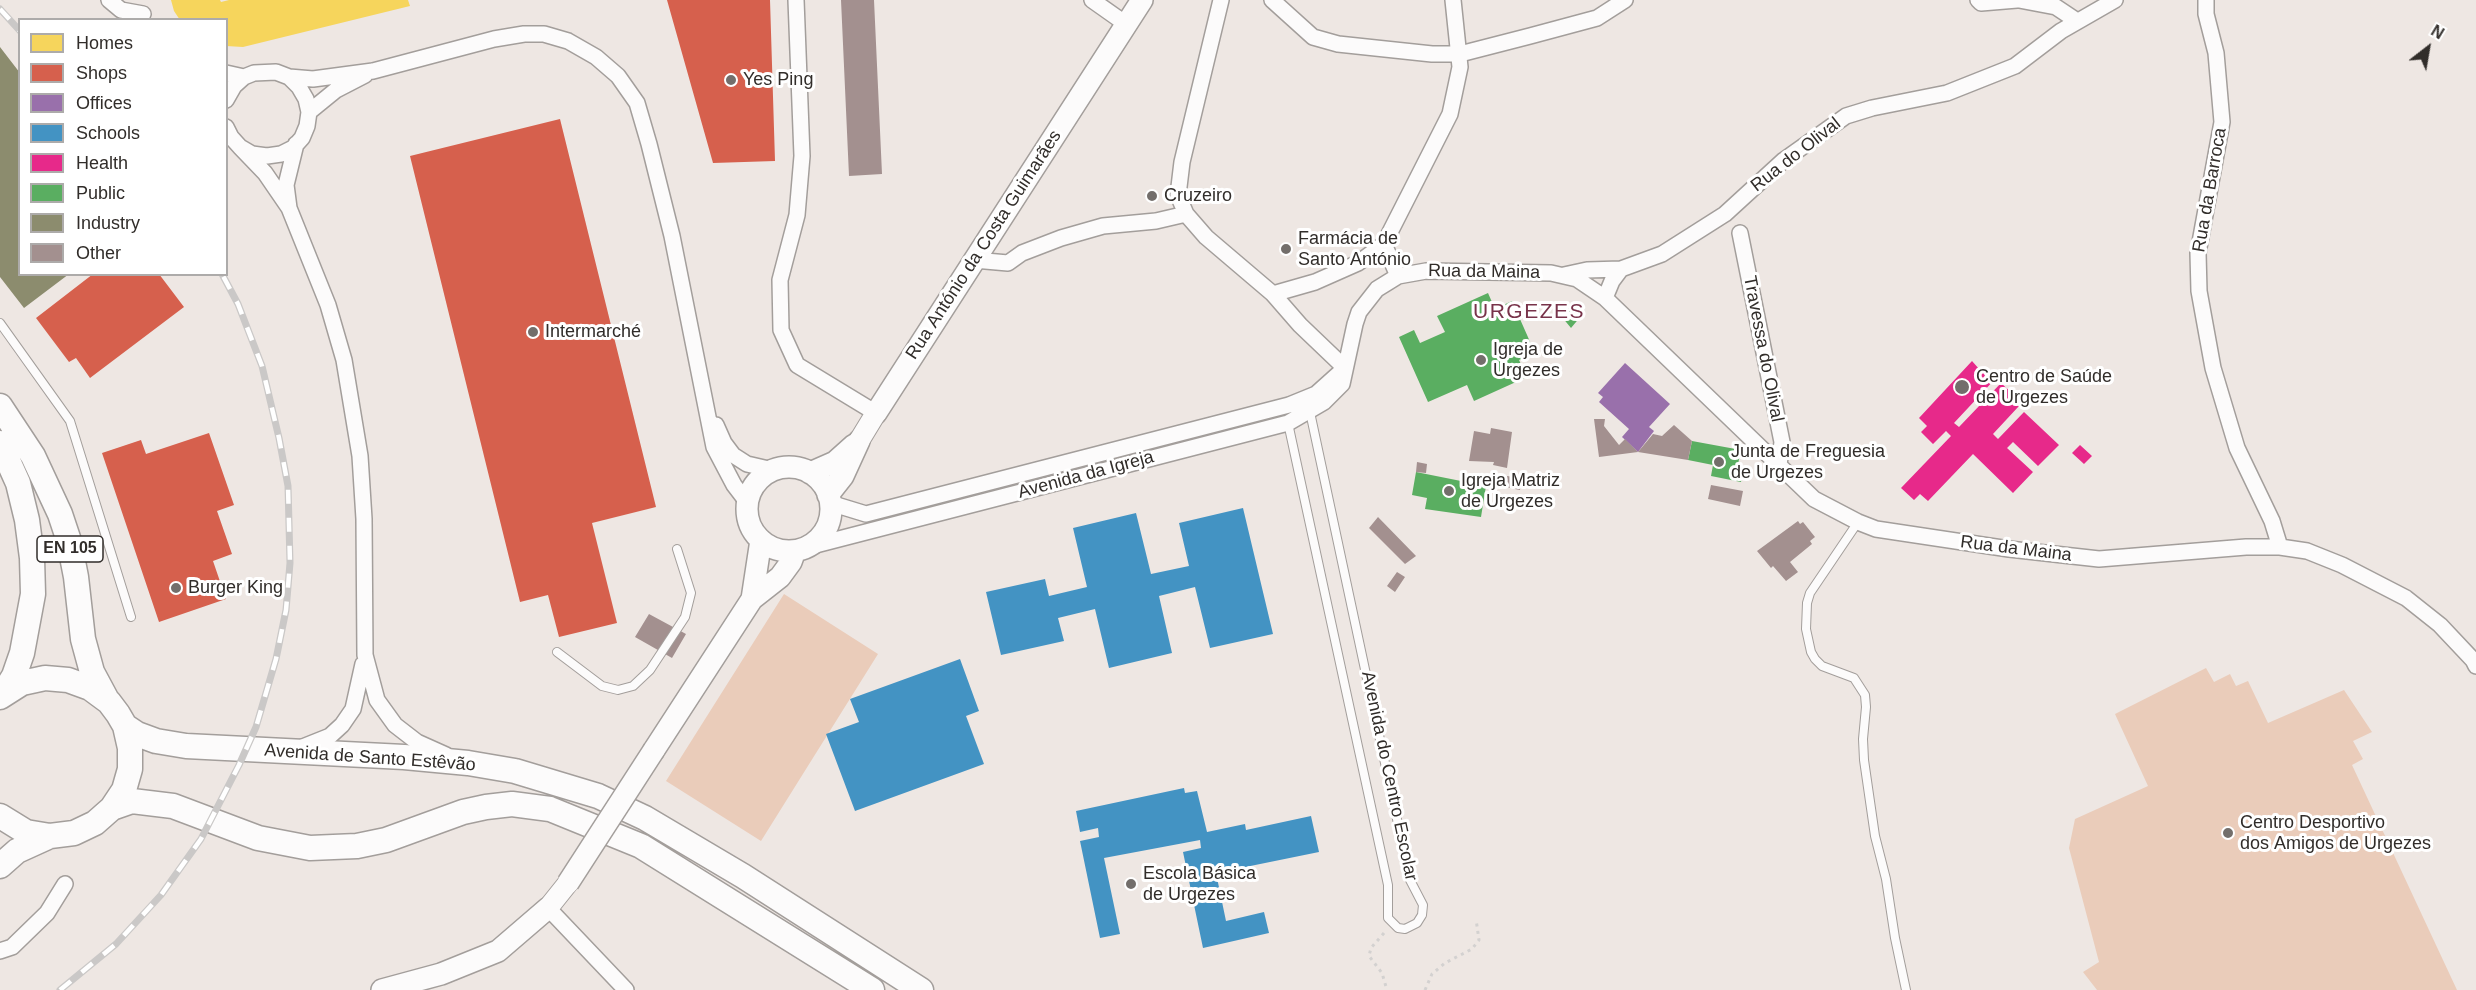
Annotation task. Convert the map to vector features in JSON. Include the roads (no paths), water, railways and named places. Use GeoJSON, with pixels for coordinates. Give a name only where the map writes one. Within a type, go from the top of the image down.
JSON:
{"type":"FeatureCollection","features":[{"type":"Feature","properties":{"kind":"main road","name":"Rua António da Costa Guimarães"},"geometry":{"type":"LineString","coordinates":[[876,413],[1142,0]]}},
{"type":"Feature","properties":{"kind":"main road","name":"EN 105"},"geometry":{"type":"LineString","coordinates":[[0,406],[33,456],[60,514],[69,541],[76,577],[83,639],[92,672],[125,726],[130,748],[130,769],[124,790],[112,808],[95,824],[74,833],[50,836],[26,832],[0,816]]}},
{"type":"Feature","properties":{"kind":"main road","name":"Rua António da Costa Guimarães"},"geometry":{"type":"LineString","coordinates":[[810,473],[835,462],[859,441]]}},
{"type":"Feature","properties":{"kind":"main road"},"geometry":{"type":"LineString","coordinates":[[829,499],[843,476],[859,441]]}},
{"type":"Feature","properties":{"kind":"main road","name":"EN 105"},"geometry":{"type":"LineString","coordinates":[[1,696],[14,676],[22,653],[33,594],[32,558],[27,520],[18,483],[2,448]]}},
{"type":"Feature","properties":{"kind":"main road"},"geometry":{"type":"LineString","coordinates":[[786,467],[799,468],[810,473],[821,483],[829,499],[830,517],[825,530],[816,541],[799,549],[777,549],[761,540],[752,530],[747,516],[747,502],[756,483],[773,470],[786,467]]}},
{"type":"Feature","properties":{"kind":"main road"},"geometry":{"type":"LineString","coordinates":[[753,599],[761,540]]}},
{"type":"Feature","properties":{"kind":"main road"},"geometry":{"type":"LineString","coordinates":[[568,883],[753,599],[780,577],[799,549]]}},
{"type":"Feature","properties":{"kind":"main road","name":"EN 105"},"geometry":{"type":"LineString","coordinates":[[1,696],[22,683],[45,678],[68,680],[90,688],[109,702]]}},
{"type":"Feature","properties":{"kind":"main road","name":"Avenida de Santo Estêvão"},"geometry":{"type":"LineString","coordinates":[[125,726],[137,735],[186,746],[404,757],[468,763],[514,771],[598,796],[645,818],[743,876],[921,990]]}},
{"type":"Feature","properties":{"kind":"main road"},"geometry":{"type":"LineString","coordinates":[[112,808],[132,801],[173,806],[258,838],[310,848],[357,846],[386,840],[463,812],[486,807],[512,804],[549,810],[640,846],[872,990]]}},
{"type":"Feature","properties":{"kind":"main road","name":"EN 105"},"geometry":{"type":"LineString","coordinates":[[0,866],[17,851],[50,836]]}},
{"type":"Feature","properties":{"kind":"main road"},"geometry":{"type":"LineString","coordinates":[[382,990],[441,974],[498,951],[548,908]]}},
{"type":"Feature","properties":{"kind":"street"},"geometry":{"type":"LineString","coordinates":[[110,0],[121,10],[143,11]]}},
{"type":"Feature","properties":{"kind":"street"},"geometry":{"type":"LineString","coordinates":[[796,0],[802,156],[797,215],[780,280],[781,330],[797,365],[876,413]]}},
{"type":"Feature","properties":{"kind":"street"},"geometry":{"type":"LineString","coordinates":[[1092,0],[1126,24]]}},
{"type":"Feature","properties":{"kind":"street"},"geometry":{"type":"LineString","coordinates":[[1221,0],[1182,162],[1178,195],[1186,214],[1206,237],[1273,294],[1300,325],[1345,368]]}},
{"type":"Feature","properties":{"kind":"street"},"geometry":{"type":"LineString","coordinates":[[1272,0],[1313,37],[1338,44],[1432,54],[1460,54],[1597,18],[1625,0]]}},
{"type":"Feature","properties":{"kind":"street"},"geometry":{"type":"LineString","coordinates":[[1273,294],[1315,282],[1358,263],[1384,244],[1450,114],[1460,67],[1453,0]]}},
{"type":"Feature","properties":{"kind":"street"},"geometry":{"type":"LineString","coordinates":[[1978,0],[1981,3],[2018,0],[2056,8],[2078,21]]}},
{"type":"Feature","properties":{"kind":"street","name":"Rua do Olival"},"geometry":{"type":"LineString","coordinates":[[1564,275],[1587,270],[1622,268],[1662,254],[1725,214],[1784,160],[1846,116],[1872,108],[1947,93],[2015,66],[2061,31],[2115,0]]}},
{"type":"Feature","properties":{"kind":"street","name":"Rua da Barroca"},"geometry":{"type":"LineString","coordinates":[[2206,0],[2206,14],[2216,53],[2222,122],[2198,254],[2199,291],[2213,368],[2237,448],[2272,521],[2280,547]]}},
{"type":"Feature","properties":{"kind":"street"},"geometry":{"type":"LineString","coordinates":[[228,74],[244,77],[265,71],[289,77],[313,79],[373,71],[494,39],[524,34],[544,34],[568,41],[596,57],[618,76],[637,103],[672,236],[714,447],[734,484],[747,502]]}},
{"type":"Feature","properties":{"kind":"street"},"geometry":{"type":"LineString","coordinates":[[309,112],[336,90],[373,71]]}},
{"type":"Feature","properties":{"kind":"street"},"geometry":{"type":"LineString","coordinates":[[228,96],[234,86],[244,77]]}},
{"type":"Feature","properties":{"kind":"street"},"geometry":{"type":"LineString","coordinates":[[289,77],[306,99],[309,112],[307,126],[296,144],[286,185],[289,208]]}},
{"type":"Feature","properties":{"kind":"street"},"geometry":{"type":"LineString","coordinates":[[228,131],[265,173],[289,208],[328,305],[344,360],[360,456],[364,519],[365,656],[353,709],[342,725],[330,736],[289,751]]}},
{"type":"Feature","properties":{"kind":"street"},"geometry":{"type":"LineString","coordinates":[[240,147],[252,154],[267,156],[281,154],[296,144]]}},
{"type":"Feature","properties":{"kind":"street"},"geometry":{"type":"LineString","coordinates":[[974,260],[1008,263],[1022,253],[1061,238],[1104,226],[1148,222],[1186,214]]}},
{"type":"Feature","properties":{"kind":"street","name":"Travessa do Olival"},"geometry":{"type":"LineString","coordinates":[[1740,233],[1782,442],[1779,465]]}},
{"type":"Feature","properties":{"kind":"street"},"geometry":{"type":"LineString","coordinates":[[1384,244],[1398,276]]}},
{"type":"Feature","properties":{"kind":"street"},"geometry":{"type":"LineString","coordinates":[[1605,298],[1612,281],[1622,268]]}},
{"type":"Feature","properties":{"kind":"street","name":"Rua da Maina"},"geometry":{"type":"LineString","coordinates":[[1367,301],[1377,289],[1398,276],[1426,271],[1564,275],[1586,285],[1605,298],[1814,499],[1858,522],[1876,529],[2009,549],[2099,559],[2246,547],[2280,547],[2307,551],[2333,561],[2406,598],[2440,625],[2476,666]]}},
{"type":"Feature","properties":{"kind":"street","name":"Avenida da Igreja"},"geometry":{"type":"LineString","coordinates":[[799,549],[1288,423],[1324,402],[1342,384],[1355,324],[1367,301]]}},
{"type":"Feature","properties":{"kind":"street","name":"Avenida da Igreja"},"geometry":{"type":"LineString","coordinates":[[829,499],[866,514],[1289,405],[1316,394],[1345,368]]}},
{"type":"Feature","properties":{"kind":"street"},"geometry":{"type":"LineString","coordinates":[[706,400],[723,443],[733,455],[747,464],[773,470]]}},
{"type":"Feature","properties":{"kind":"street","name":"Rua António da Costa Guimarães"},"geometry":{"type":"LineString","coordinates":[[859,441],[876,413]]}},
{"type":"Feature","properties":{"kind":"street"},"geometry":{"type":"LineString","coordinates":[[365,656],[376,700],[395,725],[425,746],[468,763]]}},
{"type":"Feature","properties":{"kind":"street"},"geometry":{"type":"LineString","coordinates":[[568,883],[548,908],[626,990]]}},
{"type":"Feature","properties":{"kind":"street"},"geometry":{"type":"LineString","coordinates":[[0,951],[12,947],[47,913],[65,884]]}},
{"type":"Feature","properties":{"kind":"lane"},"geometry":{"type":"LineString","coordinates":[[0,323],[70,421],[131,617]]}},
{"type":"Feature","properties":{"kind":"lane","name":"Avenida do Centro Escolar"},"geometry":{"type":"LineString","coordinates":[[1288,423],[1388,885],[1386,911],[1392,924],[1405,929],[1413,927],[1422,915],[1423,905],[1410,880],[1310,412]]}},
{"type":"Feature","properties":{"kind":"lane"},"geometry":{"type":"LineString","coordinates":[[1858,522],[1810,593],[1807,603],[1806,629],[1811,652],[1815,659],[1822,666],[1854,678],[1865,695],[1864,760],[1875,836],[1889,890],[1895,938],[1906,990]]}},
{"type":"Feature","properties":{"kind":"lane"},"geometry":{"type":"LineString","coordinates":[[557,652],[602,686],[618,690],[633,686],[650,670],[685,617],[691,592],[677,549]]}},
{"type":"Feature","properties":{"kind":"railway"},"geometry":{"type":"LineString","coordinates":[[0,9],[18,29]]}},
{"type":"Feature","properties":{"kind":"railway"},"geometry":{"type":"LineString","coordinates":[[60,990],[116,944],[161,895],[201,839],[256,727],[276,659],[286,610],[290,563],[288,486],[262,366],[238,304],[223,276]]}},
{"type":"Feature","properties":{"kind":"place","name":"Yes Ping"},"geometry":{"type":"Point","coordinates":[731,80]}},
{"type":"Feature","properties":{"kind":"place","name":"Cruzeiro"},"geometry":{"type":"Point","coordinates":[1152,196]}},
{"type":"Feature","properties":{"kind":"place","name":"Farmácia de Santo António"},"geometry":{"type":"Point","coordinates":[1286,249]}},
{"type":"Feature","properties":{"kind":"place","name":"Intermarché"},"geometry":{"type":"Point","coordinates":[533,332]}},
{"type":"Feature","properties":{"kind":"place","name":"Igreja de Urgezes"},"geometry":{"type":"Point","coordinates":[1481,360]}},
{"type":"Feature","properties":{"kind":"place","name":"Centro de Saúde de Urgezes"},"geometry":{"type":"Point","coordinates":[1962,387]}},
{"type":"Feature","properties":{"kind":"place","name":"Junta de Freguesia de Urgezes"},"geometry":{"type":"Point","coordinates":[1719,462]}},
{"type":"Feature","properties":{"kind":"place","name":"Igreja Matriz de Urgezes"},"geometry":{"type":"Point","coordinates":[1449,491]}},
{"type":"Feature","properties":{"kind":"place","name":"Burger King"},"geometry":{"type":"Point","coordinates":[176,588]}},
{"type":"Feature","properties":{"kind":"place","name":"Centro Desportivo dos Amigos de Urgezes"},"geometry":{"type":"Point","coordinates":[2228,833]}},
{"type":"Feature","properties":{"kind":"place","name":"Escola Básica de Urgezes"},"geometry":{"type":"Point","coordinates":[1131,884]}},
{"type":"Feature","properties":{"kind":"district","name":"URGEZES"},"geometry":{"type":"Point","coordinates":[1529,312]}}]}
